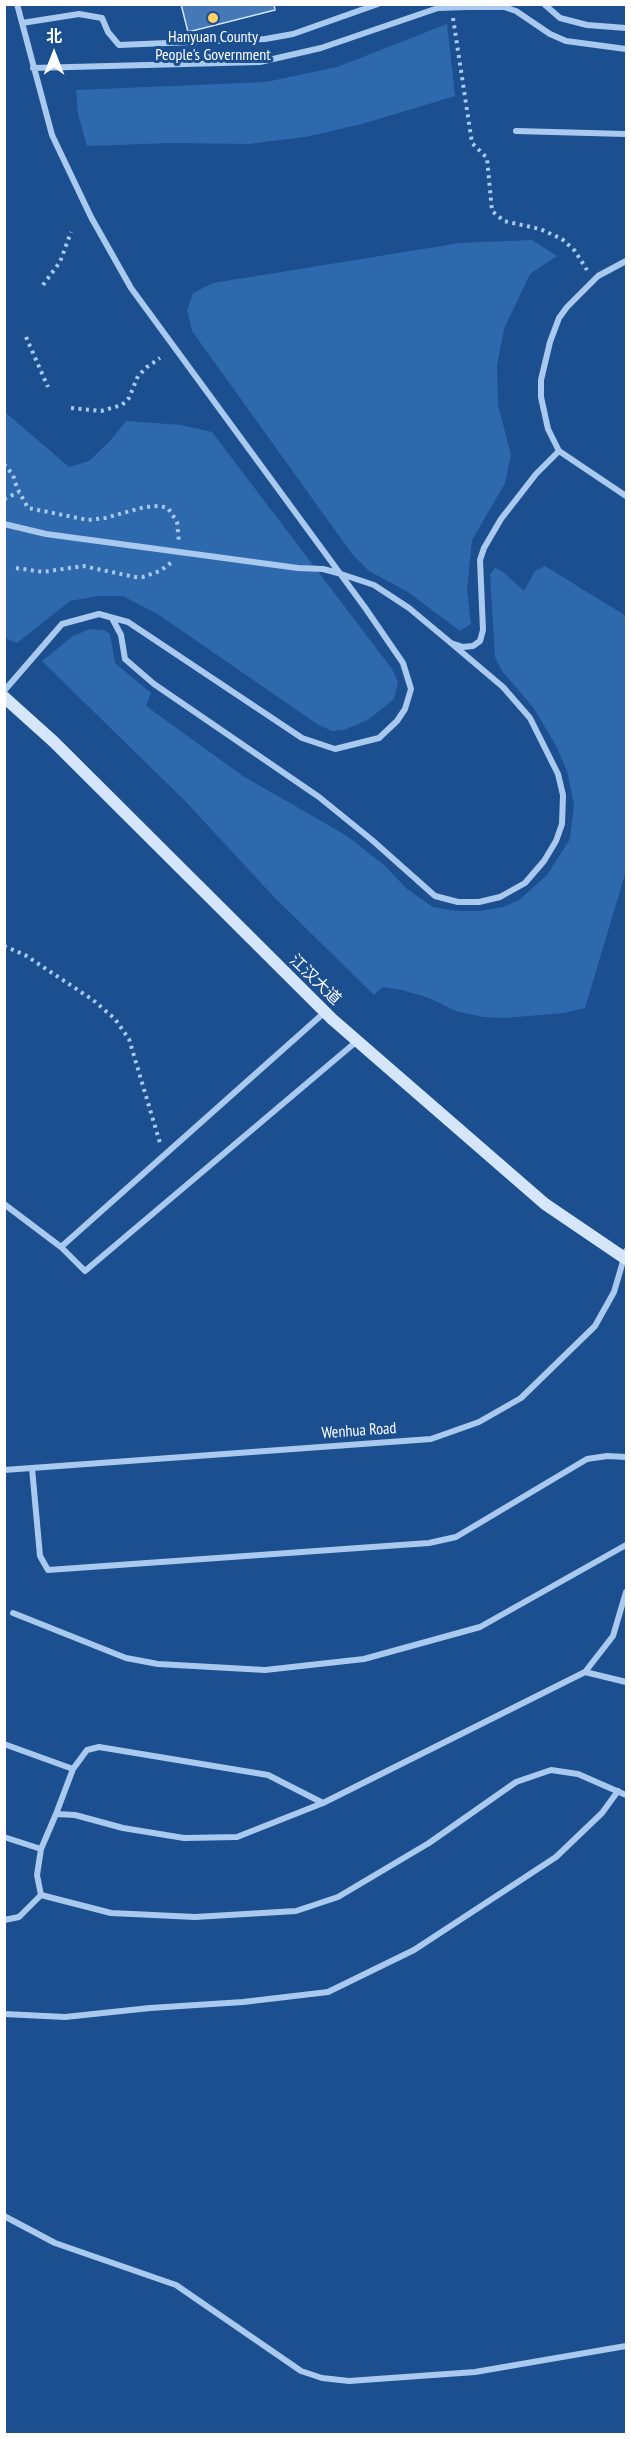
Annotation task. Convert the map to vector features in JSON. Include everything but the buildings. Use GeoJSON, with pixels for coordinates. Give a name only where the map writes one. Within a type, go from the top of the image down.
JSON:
{"type":"FeatureCollection","features":[{"type":"Feature","properties":{"kind":"main road","name":"江汉大道"},"geometry":{"type":"LineString","coordinates":[[4,697],[54,742],[325,1012],[357,1041],[545,1204],[626,1256]]}},
{"type":"Feature","properties":{"kind":"street"},"geometry":{"type":"LineString","coordinates":[[4,691],[62,624],[99,614],[128,622],[154,637],[303,738],[335,749],[379,738],[397,722],[405,709],[411,689],[403,663],[131,288],[91,217],[52,135],[17,4]]}},
{"type":"Feature","properties":{"kind":"street"},"geometry":{"type":"LineString","coordinates":[[22,23],[79,14],[102,18],[108,32],[119,45],[265,39],[293,34],[378,4]]}},
{"type":"Feature","properties":{"kind":"street"},"geometry":{"type":"LineString","coordinates":[[544,4],[560,18],[587,25],[627,27]]}},
{"type":"Feature","properties":{"kind":"street"},"geometry":{"type":"LineString","coordinates":[[33,68],[260,62],[321,48],[438,9],[452,8],[504,7],[516,11],[550,34],[566,41],[627,49]]}},
{"type":"Feature","properties":{"kind":"street"},"geometry":{"type":"LineString","coordinates":[[516,131],[627,134]]}},
{"type":"Feature","properties":{"kind":"street"},"geometry":{"type":"LineString","coordinates":[[627,261],[593,280],[559,318],[542,373],[541,397],[548,429],[559,451],[627,496]]}},
{"type":"Feature","properties":{"kind":"street"},"geometry":{"type":"LineString","coordinates":[[451,643],[463,647],[473,646],[480,641],[483,630],[480,560],[484,548],[501,519],[536,474],[559,451]]}},
{"type":"Feature","properties":{"kind":"street"},"geometry":{"type":"LineString","coordinates":[[4,524],[46,534],[298,568],[323,569],[374,585],[409,608],[503,687],[530,718],[558,774],[563,795],[561,824],[556,841],[544,861],[525,883],[500,897],[478,902],[458,902],[435,896],[372,840],[319,798],[154,684],[125,659],[122,635],[112,618]]}},
{"type":"Feature","properties":{"kind":"street"},"geometry":{"type":"LineString","coordinates":[[61,1247],[325,1012]]}},
{"type":"Feature","properties":{"kind":"street"},"geometry":{"type":"LineString","coordinates":[[4,1204],[61,1247],[85,1270],[357,1041]]}},
{"type":"Feature","properties":{"kind":"street","name":"Wenhua Road"},"geometry":{"type":"LineString","coordinates":[[5,1470],[431,1439],[479,1422],[521,1398],[595,1326],[614,1292],[626,1256]]}},
{"type":"Feature","properties":{"kind":"street"},"geometry":{"type":"LineString","coordinates":[[32,1468],[40,1556],[48,1570],[429,1543],[456,1537],[587,1459],[607,1456],[627,1457]]}},
{"type":"Feature","properties":{"kind":"street"},"geometry":{"type":"LineString","coordinates":[[13,1613],[126,1658],[158,1664],[265,1670],[364,1659],[480,1627],[627,1545]]}},
{"type":"Feature","properties":{"kind":"street"},"geometry":{"type":"LineString","coordinates":[[56,1814],[75,1815],[123,1828],[184,1838],[237,1837],[323,1803],[585,1672],[613,1636],[627,1592]]}},
{"type":"Feature","properties":{"kind":"street"},"geometry":{"type":"LineString","coordinates":[[585,1672],[627,1682]]}},
{"type":"Feature","properties":{"kind":"street"},"geometry":{"type":"LineString","coordinates":[[4,1744],[73,1769]]}},
{"type":"Feature","properties":{"kind":"street"},"geometry":{"type":"LineString","coordinates":[[41,1895],[37,1875],[41,1849],[73,1769],[87,1750],[99,1747],[268,1775],[323,1803]]}},
{"type":"Feature","properties":{"kind":"street"},"geometry":{"type":"LineString","coordinates":[[41,1895],[111,1912],[195,1917],[296,1911],[338,1897],[429,1843],[516,1782],[551,1770],[578,1774],[627,1795]]}},
{"type":"Feature","properties":{"kind":"street"},"geometry":{"type":"LineString","coordinates":[[4,2014],[65,2017],[150,2008],[243,2002],[328,1992],[414,1950],[556,1857],[602,1813],[618,1791]]}},
{"type":"Feature","properties":{"kind":"street"},"geometry":{"type":"LineString","coordinates":[[4,1837],[41,1849]]}},
{"type":"Feature","properties":{"kind":"street"},"geometry":{"type":"LineString","coordinates":[[4,1920],[19,1917],[41,1895]]}},
{"type":"Feature","properties":{"kind":"street"},"geometry":{"type":"LineString","coordinates":[[4,2216],[55,2243],[176,2286],[301,2371],[322,2378],[349,2380],[475,2372],[627,2346]]}},
{"type":"Feature","properties":{"kind":"path"},"geometry":{"type":"LineString","coordinates":[[452,8],[472,143],[487,158],[492,211],[504,221],[540,229],[561,239],[575,251],[593,280]]}},
{"type":"Feature","properties":{"kind":"path"},"geometry":{"type":"LineString","coordinates":[[43,285],[60,262],[71,232]]}},
{"type":"Feature","properties":{"kind":"path"},"geometry":{"type":"LineString","coordinates":[[26,337],[48,387]]}},
{"type":"Feature","properties":{"kind":"path"},"geometry":{"type":"LineString","coordinates":[[71,408],[101,411],[122,405],[129,398],[138,376],[159,358]]}},
{"type":"Feature","properties":{"kind":"path"},"geometry":{"type":"LineString","coordinates":[[4,464],[13,475],[28,508],[88,520],[105,518],[145,507],[168,508],[177,522],[180,536],[178,544]]}},
{"type":"Feature","properties":{"kind":"path"},"geometry":{"type":"LineString","coordinates":[[4,499],[19,492]]}},
{"type":"Feature","properties":{"kind":"path"},"geometry":{"type":"LineString","coordinates":[[16,568],[43,572],[83,567],[143,577],[159,571],[174,560]]}},
{"type":"Feature","properties":{"kind":"path"},"geometry":{"type":"LineString","coordinates":[[4,946],[25,955],[93,1000],[115,1019],[129,1039],[164,1155]]}},
{"type":"Feature","properties":{"kind":"shaded area"},"geometry":{"type":"Polygon","coordinates":[[[447,24],[455,96],[362,124],[305,137],[248,144],[170,143],[87,146],[78,114],[76,90],[266,82],[337,67],[447,24]]]}},
{"type":"Feature","properties":{"kind":"shaded area"},"geometry":{"type":"Polygon","coordinates":[[[532,240],[557,256],[530,274],[504,329],[497,366],[498,405],[511,455],[505,483],[472,540],[467,589],[471,624],[460,631],[408,592],[369,571],[352,554],[192,331],[187,310],[193,293],[213,283],[460,243],[532,240]]]}},
{"type":"Feature","properties":{"kind":"shaded area"},"geometry":{"type":"Polygon","coordinates":[[[5,412],[69,467],[89,461],[110,441],[126,421],[181,425],[212,432],[392,669],[398,682],[394,699],[368,720],[344,730],[332,731],[317,724],[159,615],[123,596],[98,596],[70,601],[17,643],[5,638],[5,412]]]}},
{"type":"Feature","properties":{"kind":"shaded area"},"geometry":{"type":"Polygon","coordinates":[[[545,566],[626,616],[626,871],[585,1008],[564,1013],[504,1018],[483,1017],[456,1011],[429,998],[402,990],[383,987],[374,995],[274,897],[186,802],[42,661],[73,636],[90,629],[104,630],[110,634],[115,663],[151,693],[146,706],[243,776],[347,836],[384,865],[407,889],[433,907],[456,911],[479,911],[503,907],[519,900],[547,875],[570,839],[574,804],[567,771],[556,746],[533,707],[502,671],[495,657],[490,574],[495,568],[502,571],[524,591],[535,571],[545,566]]]}},
{"type":"Feature","properties":{"kind":"place","name":"Hanyuan County People's Government"},"geometry":{"type":"Point","coordinates":[213,18]}}]}
